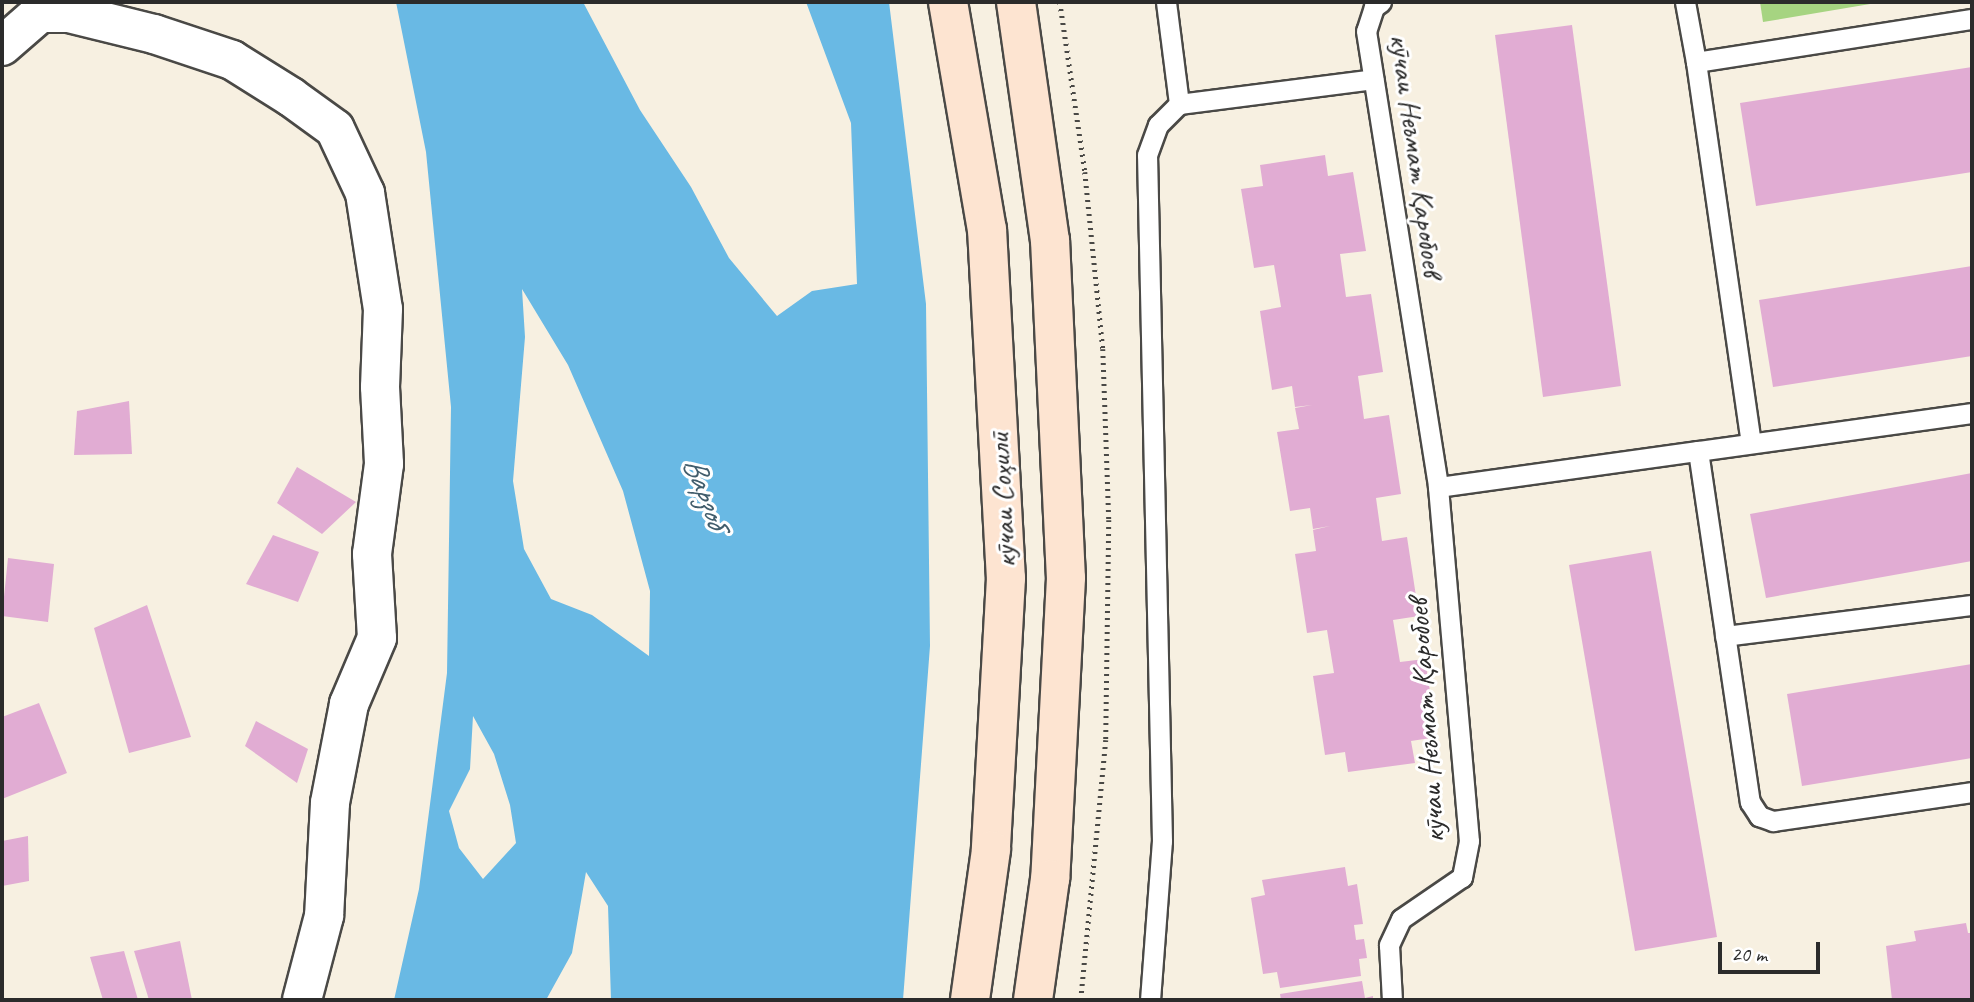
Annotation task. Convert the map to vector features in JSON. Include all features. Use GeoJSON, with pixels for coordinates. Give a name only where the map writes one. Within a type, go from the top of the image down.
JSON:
{"type":"FeatureCollection","features":[{"type":"Feature","properties":{"kind":"main road","name":"кӯчаи Соҳилӣ"},"geometry":{"type":"LineString","coordinates":[[948,2],[987,229],[1006,578],[991,850],[970,1000]]}},
{"type":"Feature","properties":{"kind":"main road","name":"кӯчаи Соҳилӣ"},"geometry":{"type":"LineString","coordinates":[[1016,2],[1050,240],[1066,578],[1051,879],[1033,1000]]}},
{"type":"Feature","properties":{"kind":"street"},"geometry":{"type":"LineString","coordinates":[[2,46],[40,7],[154,34],[232,60],[335,129],[365,193],[383,309],[380,387],[384,464],[372,554],[377,638],[349,704],[330,803],[324,916],[302,1000]]}},
{"type":"Feature","properties":{"kind":"lane"},"geometry":{"type":"LineString","coordinates":[[1166,2],[1179,104]]}},
{"type":"Feature","properties":{"kind":"lane","name":"кӯчаи Неъмат Қаробоев"},"geometry":{"type":"LineString","coordinates":[[1381,2],[1374,7],[1366,31],[1438,487],[1468,841],[1462,877],[1401,919],[1389,945],[1392,1000]]}},
{"type":"Feature","properties":{"kind":"lane"},"geometry":{"type":"LineString","coordinates":[[1685,2],[1751,443]]}},
{"type":"Feature","properties":{"kind":"lane"},"geometry":{"type":"LineString","coordinates":[[1696,62],[1972,19]]}},
{"type":"Feature","properties":{"kind":"lane"},"geometry":{"type":"LineString","coordinates":[[1150,1000],[1162,841],[1147,155],[1158,125],[1179,104],[1373,79]]}},
{"type":"Feature","properties":{"kind":"lane"},"geometry":{"type":"LineString","coordinates":[[1438,487],[1972,413]]}},
{"type":"Feature","properties":{"kind":"lane"},"geometry":{"type":"LineString","coordinates":[[1698,451],[1751,802],[1759,816],[1773,821],[1972,792]]}},
{"type":"Feature","properties":{"kind":"lane"},"geometry":{"type":"LineString","coordinates":[[1725,636],[1972,605]]}},
{"type":"Feature","properties":{"kind":"green space"},"geometry":{"type":"Polygon","coordinates":[[[1760,2],[1882,2],[1763,22],[1760,2]]]}},
{"type":"Feature","properties":{"kind":"water","name":"Варзоб"},"geometry":{"type":"Polygon","coordinates":[[[396,2],[583,2],[640,110],[691,187],[729,258],[777,316],[812,291],[857,284],[851,123],[806,2],[889,2],[926,304],[930,646],[903,1000],[611,1000],[608,906],[586,872],[572,953],[546,1000],[394,1000],[419,889],[447,673],[451,407],[426,152],[396,2]],[[522,289],[525,337],[513,481],[524,549],[551,599],[592,615],[649,656],[650,591],[623,491],[568,365],[522,289]],[[473,716],[470,769],[449,811],[459,848],[483,879],[516,843],[510,805],[494,754],[473,716]]]}},
{"type":"Feature","properties":{"kind":"building"},"geometry":{"type":"Polygon","coordinates":[[[1572,25],[1621,386],[1543,397],[1495,35],[1572,25]]]}},
{"type":"Feature","properties":{"kind":"building"},"geometry":{"type":"Polygon","coordinates":[[[1972,67],[1972,172],[1756,206],[1740,103],[1972,67]]]}},
{"type":"Feature","properties":{"kind":"building"},"geometry":{"type":"Polygon","coordinates":[[[1325,155],[1328,176],[1353,172],[1366,251],[1340,254],[1346,297],[1371,294],[1383,372],[1358,376],[1364,419],[1389,415],[1401,494],[1376,498],[1382,541],[1407,537],[1419,616],[1393,620],[1400,662],[1425,659],[1437,737],[1411,741],[1415,763],[1348,772],[1345,752],[1325,755],[1313,676],[1334,673],[1327,630],[1307,633],[1295,554],[1316,551],[1313,530],[1330,526],[1313,529],[1310,508],[1290,511],[1277,432],[1299,429],[1295,408],[1312,405],[1295,407],[1292,386],[1272,390],[1260,311],[1281,307],[1274,265],[1254,268],[1241,189],[1263,186],[1260,165],[1325,155]]]}},
{"type":"Feature","properties":{"kind":"building"},"geometry":{"type":"Polygon","coordinates":[[[1972,266],[1972,356],[1773,387],[1759,300],[1972,266]]]}},
{"type":"Feature","properties":{"kind":"building"},"geometry":{"type":"Polygon","coordinates":[[[129,401],[132,454],[74,455],[77,411],[129,401]]]}},
{"type":"Feature","properties":{"kind":"building"},"geometry":{"type":"Polygon","coordinates":[[[297,467],[356,502],[322,534],[277,503],[297,467]]]}},
{"type":"Feature","properties":{"kind":"building"},"geometry":{"type":"Polygon","coordinates":[[[1972,473],[1972,561],[1766,598],[1750,514],[1972,473]]]}},
{"type":"Feature","properties":{"kind":"building"},"geometry":{"type":"Polygon","coordinates":[[[273,535],[319,552],[298,602],[246,584],[273,535]]]}},
{"type":"Feature","properties":{"kind":"building"},"geometry":{"type":"Polygon","coordinates":[[[1651,551],[1717,937],[1635,951],[1569,565],[1651,551]]]}},
{"type":"Feature","properties":{"kind":"building"},"geometry":{"type":"Polygon","coordinates":[[[8,558],[54,564],[48,622],[2,616],[8,558]]]}},
{"type":"Feature","properties":{"kind":"building"},"geometry":{"type":"Polygon","coordinates":[[[147,605],[191,737],[129,753],[94,628],[147,605]]]}},
{"type":"Feature","properties":{"kind":"building"},"geometry":{"type":"Polygon","coordinates":[[[1972,664],[1972,758],[1802,786],[1787,694],[1972,664]]]}},
{"type":"Feature","properties":{"kind":"building"},"geometry":{"type":"Polygon","coordinates":[[[39,703],[67,773],[2,799],[2,717],[39,703]]]}},
{"type":"Feature","properties":{"kind":"building"},"geometry":{"type":"Polygon","coordinates":[[[256,721],[308,749],[297,783],[245,746],[256,721]]]}},
{"type":"Feature","properties":{"kind":"building"},"geometry":{"type":"Polygon","coordinates":[[[28,836],[29,881],[2,886],[2,841],[28,836]]]}},
{"type":"Feature","properties":{"kind":"building"},"geometry":{"type":"Polygon","coordinates":[[[1345,867],[1348,886],[1357,884],[1363,924],[1354,925],[1356,940],[1364,939],[1367,958],[1359,959],[1361,976],[1280,988],[1277,972],[1263,974],[1251,898],[1265,895],[1262,880],[1345,867]]]}},
{"type":"Feature","properties":{"kind":"building"},"geometry":{"type":"Polygon","coordinates":[[[1966,923],[1968,933],[1972,933],[1972,1000],[1892,1000],[1886,946],[1916,941],[1914,931],[1966,923]]]}},
{"type":"Feature","properties":{"kind":"building"},"geometry":{"type":"Polygon","coordinates":[[[180,941],[192,1000],[149,1000],[134,951],[180,941]]]}},
{"type":"Feature","properties":{"kind":"building"},"geometry":{"type":"Polygon","coordinates":[[[124,951],[138,1000],[103,1000],[90,957],[124,951]]]}},
{"type":"Feature","properties":{"kind":"building"},"geometry":{"type":"Polygon","coordinates":[[[1362,981],[1365,998],[1373,996],[1373,1000],[1281,1000],[1280,994],[1362,981]]]}}]}
